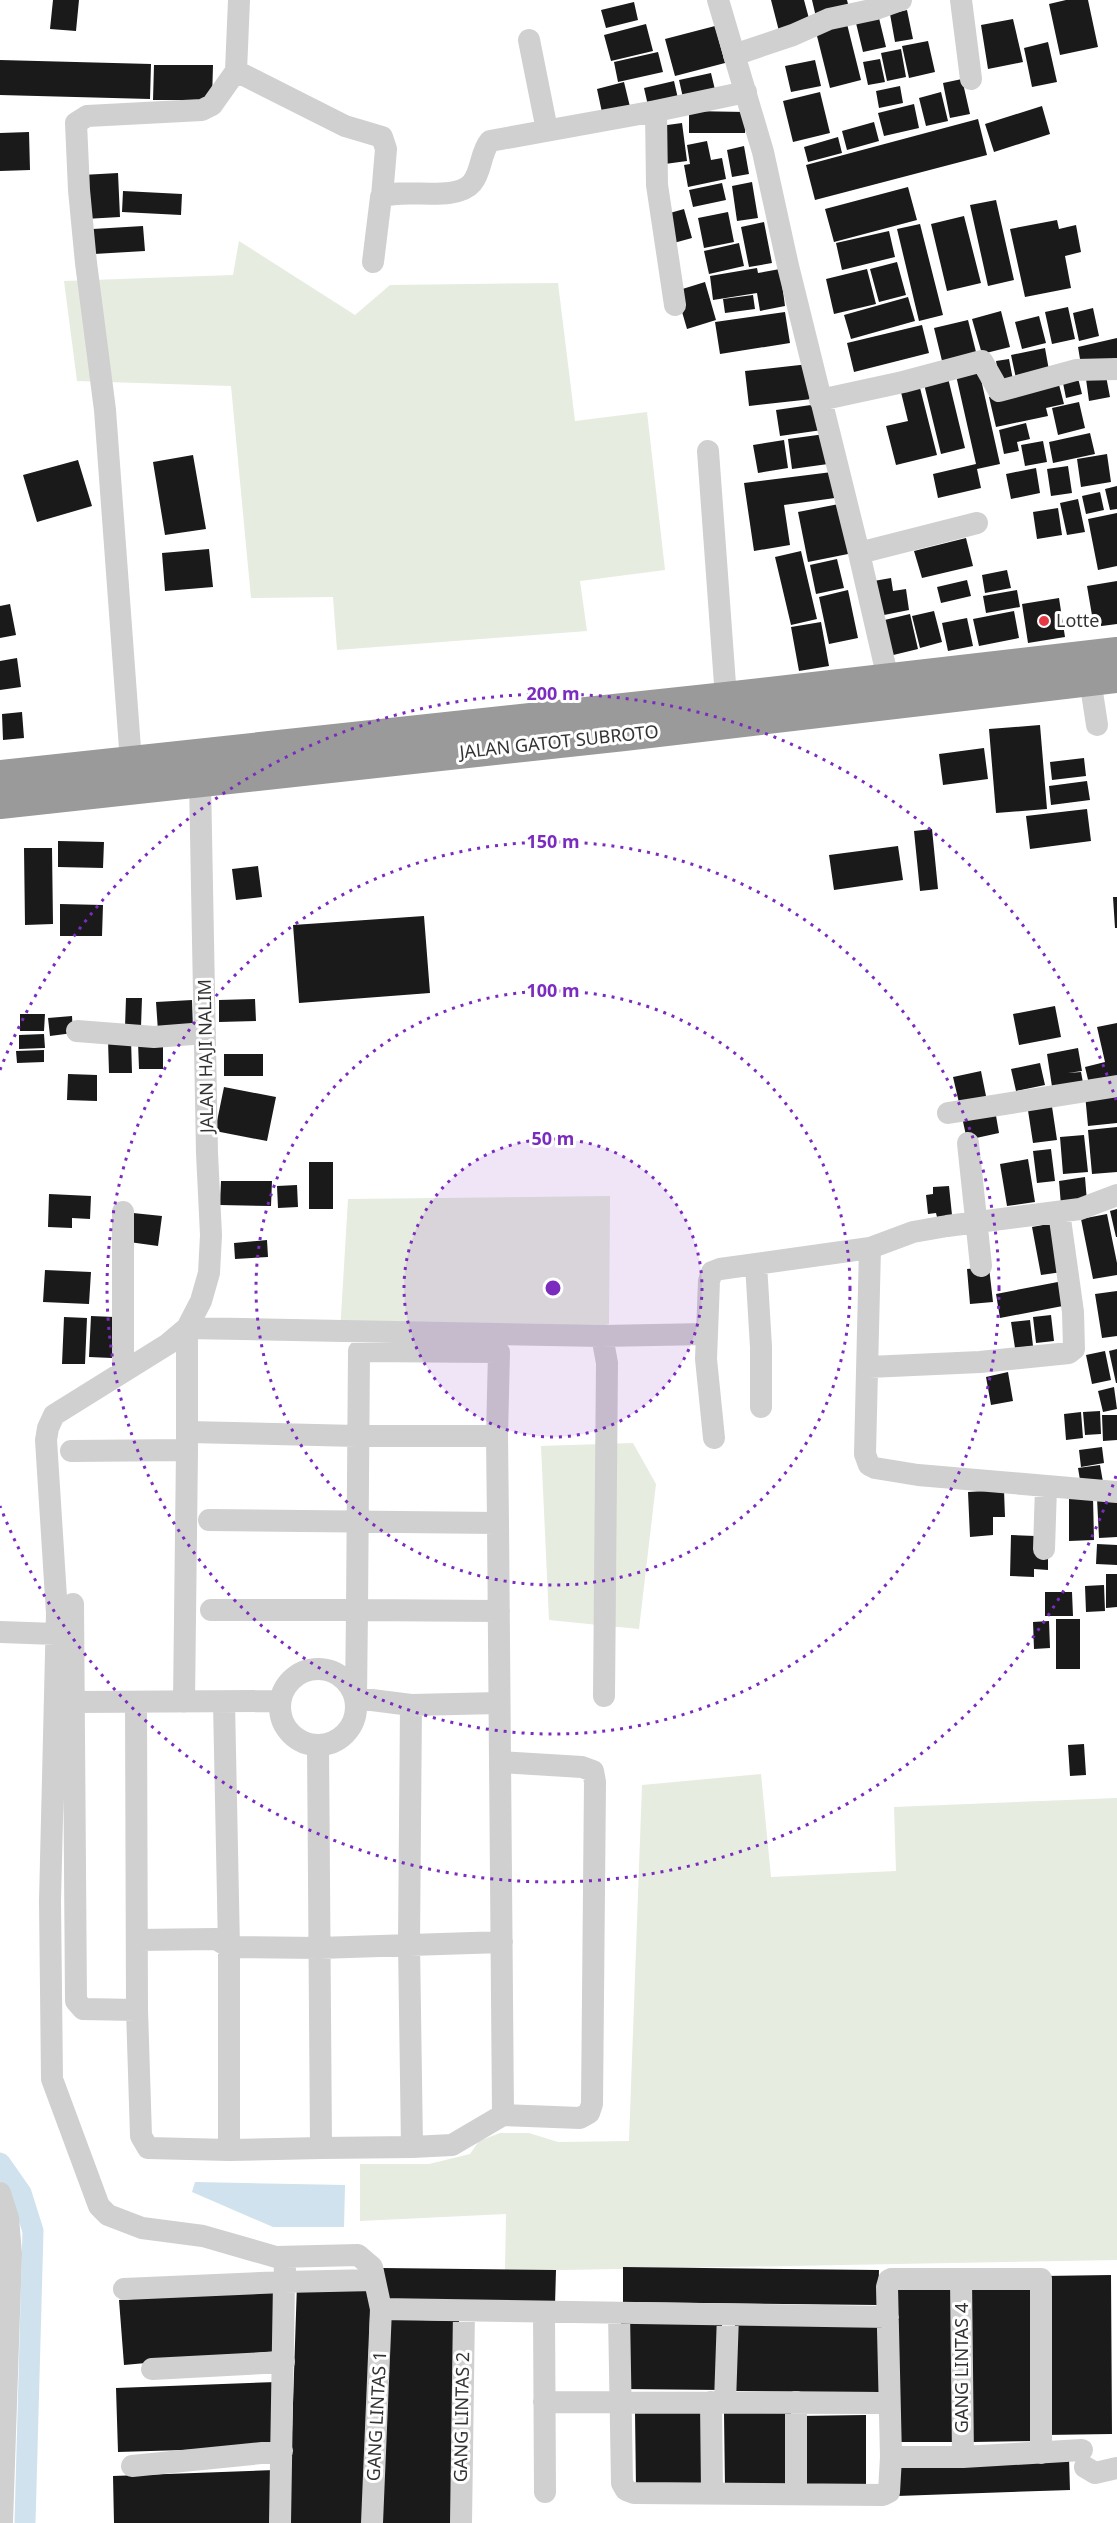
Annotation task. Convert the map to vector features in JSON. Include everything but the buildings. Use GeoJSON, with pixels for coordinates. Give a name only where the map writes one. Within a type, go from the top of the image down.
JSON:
{"type":"FeatureCollection","features":[{"type":"Feature","properties":{"kind":"highway","name":"JALAN GATOT SUBROTO"},"geometry":{"type":"LineString","coordinates":[[0,776],[726,698],[1117,653]]}},
{"type":"Feature","properties":{"kind":"highway","name":"JALAN GATOT SUBROTO"},"geometry":{"type":"LineString","coordinates":[[0,803],[624,735],[1103,678]]}},
{"type":"Feature","properties":{"kind":"street"},"geometry":{"type":"LineString","coordinates":[[131,762],[105,410],[86,263],[76,123],[87,116],[202,110],[212,105],[236,71],[239,0]]}},
{"type":"Feature","properties":{"kind":"street"},"geometry":{"type":"LineString","coordinates":[[718,0],[763,152],[888,679]]}},
{"type":"Feature","properties":{"kind":"street"},"geometry":{"type":"LineString","coordinates":[[734,55],[793,35],[829,19],[876,9],[901,0]]}},
{"type":"Feature","properties":{"kind":"street"},"geometry":{"type":"LineString","coordinates":[[961,0],[971,79]]}},
{"type":"Feature","properties":{"kind":"street"},"geometry":{"type":"LineString","coordinates":[[529,40],[547,130]]}},
{"type":"Feature","properties":{"kind":"street"},"geometry":{"type":"LineString","coordinates":[[236,71],[345,126],[382,137],[386,149],[373,262]]}},
{"type":"Feature","properties":{"kind":"street"},"geometry":{"type":"LineString","coordinates":[[382,196],[454,192],[468,188],[474,180],[484,148],[490,141],[746,92]]}},
{"type":"Feature","properties":{"kind":"street"},"geometry":{"type":"LineString","coordinates":[[656,111],[657,185],[675,305]]}},
{"type":"Feature","properties":{"kind":"street"},"geometry":{"type":"LineString","coordinates":[[820,399],[903,382],[982,362],[999,391],[1076,370],[1117,369]]}},
{"type":"Feature","properties":{"kind":"street"},"geometry":{"type":"LineString","coordinates":[[708,451],[726,698]]}},
{"type":"Feature","properties":{"kind":"street"},"geometry":{"type":"LineString","coordinates":[[859,553],[977,523]]}},
{"type":"Feature","properties":{"kind":"street"},"geometry":{"type":"LineString","coordinates":[[1097,725],[1103,678]]}},
{"type":"Feature","properties":{"kind":"street","name":"JALAN HAJI NALIM"},"geometry":{"type":"LineString","coordinates":[[187,1328],[201,1301],[209,1273],[212,1235],[200,780]]}},
{"type":"Feature","properties":{"kind":"street"},"geometry":{"type":"LineString","coordinates":[[77,1031],[154,1037],[205,1033]]}},
{"type":"Feature","properties":{"kind":"street"},"geometry":{"type":"LineString","coordinates":[[948,1113],[1117,1086]]}},
{"type":"Feature","properties":{"kind":"street"},"geometry":{"type":"LineString","coordinates":[[968,1143],[981,1266]]}},
{"type":"Feature","properties":{"kind":"street"},"geometry":{"type":"LineString","coordinates":[[714,1438],[706,1359],[709,1281],[712,1272],[870,1248],[913,1232],[1080,1209],[1117,1195]]}},
{"type":"Feature","properties":{"kind":"street"},"geometry":{"type":"LineString","coordinates":[[123,1212],[123,1370]]}},
{"type":"Feature","properties":{"kind":"street"},"geometry":{"type":"LineString","coordinates":[[869,1367],[980,1362],[1069,1353],[1074,1349],[1073,1312],[1059,1212]]}},
{"type":"Feature","properties":{"kind":"street"},"geometry":{"type":"LineString","coordinates":[[870,1248],[869,1367],[865,1454],[869,1465],[918,1475],[1117,1492]]}},
{"type":"Feature","properties":{"kind":"street"},"geometry":{"type":"LineString","coordinates":[[756,1264],[761,1347],[761,1407]]}},
{"type":"Feature","properties":{"kind":"street"},"geometry":{"type":"LineString","coordinates":[[184,1702],[188,1441],[187,1328],[602,1336],[706,1334]]}},
{"type":"Feature","properties":{"kind":"street","name":"GANG LINTAS 1"},"geometry":{"type":"LineString","coordinates":[[187,1328],[168,1344],[60,1410],[54,1415],[48,1428],[46,1440],[56,1634],[50,1901],[54,2086],[99,2206],[108,2215],[142,2228],[203,2236],[285,2258],[358,2254],[372,2267],[381,2309],[372,2523]]}},
{"type":"Feature","properties":{"kind":"street"},"geometry":{"type":"LineString","coordinates":[[602,1336],[607,1363],[604,1696]]}},
{"type":"Feature","properties":{"kind":"street"},"geometry":{"type":"LineString","coordinates":[[356,1698],[346,1680],[336,1673],[325,1669],[312,1669],[301,1672],[283,1689],[280,1713],[284,1726],[292,1736],[303,1743],[318,1746],[330,1744],[342,1737],[351,1727],[356,1715],[359,1351],[499,1352],[497,1436],[503,2115]]}},
{"type":"Feature","properties":{"kind":"street"},"geometry":{"type":"LineString","coordinates":[[71,1451],[188,1441],[357,1436],[497,1436]]}},
{"type":"Feature","properties":{"kind":"street"},"geometry":{"type":"LineString","coordinates":[[1044,1549],[1046,1487]]}},
{"type":"Feature","properties":{"kind":"street"},"geometry":{"type":"LineString","coordinates":[[209,1520],[498,1523]]}},
{"type":"Feature","properties":{"kind":"street"},"geometry":{"type":"LineString","coordinates":[[73,1604],[76,2001],[83,2009],[137,2010]]}},
{"type":"Feature","properties":{"kind":"street"},"geometry":{"type":"LineString","coordinates":[[211,1610],[499,1611]]}},
{"type":"Feature","properties":{"kind":"street"},"geometry":{"type":"LineString","coordinates":[[0,1632],[56,1634]]}},
{"type":"Feature","properties":{"kind":"street"},"geometry":{"type":"LineString","coordinates":[[356,1698],[411,1705],[499,1703]]}},
{"type":"Feature","properties":{"kind":"street"},"geometry":{"type":"LineString","coordinates":[[74,1702],[280,1701]]}},
{"type":"Feature","properties":{"kind":"street"},"geometry":{"type":"LineString","coordinates":[[136,1702],[137,2010],[141,2136],[148,2148],[229,2150],[452,2145],[503,2115],[580,2118],[589,2113],[592,2104],[595,1782],[593,1771],[582,1767],[500,1762]]}},
{"type":"Feature","properties":{"kind":"street"},"geometry":{"type":"LineString","coordinates":[[224,1702],[229,1947],[229,2150]]}},
{"type":"Feature","properties":{"kind":"street"},"geometry":{"type":"LineString","coordinates":[[411,1705],[409,1943],[412,2147]]}},
{"type":"Feature","properties":{"kind":"street"},"geometry":{"type":"LineString","coordinates":[[318,1746],[321,2148]]}},
{"type":"Feature","properties":{"kind":"street"},"geometry":{"type":"LineString","coordinates":[[138,1940],[216,1939],[229,1947],[319,1948],[409,1943],[502,1942]]}},
{"type":"Feature","properties":{"kind":"street"},"geometry":{"type":"LineString","coordinates":[[0,2193],[8,2218],[11,2254],[2,2523]]}},
{"type":"Feature","properties":{"kind":"street"},"geometry":{"type":"LineString","coordinates":[[280,2523],[285,2258]]}},
{"type":"Feature","properties":{"kind":"street","name":"GANG LINTAS 4"},"geometry":{"type":"LineString","coordinates":[[962,2279],[963,2457]]}},
{"type":"Feature","properties":{"kind":"street"},"geometry":{"type":"LineString","coordinates":[[619,2313],[622,2483],[627,2490],[634,2493],[883,2495],[891,2489],[889,2280],[1041,2279],[1041,2453]]}},
{"type":"Feature","properties":{"kind":"street"},"geometry":{"type":"LineString","coordinates":[[123,2289],[374,2280]]}},
{"type":"Feature","properties":{"kind":"street"},"geometry":{"type":"LineString","coordinates":[[381,2309],[888,2317]]}},
{"type":"Feature","properties":{"kind":"street","name":"GANG LINTAS 2"},"geometry":{"type":"LineString","coordinates":[[461,2523],[464,2311]]}},
{"type":"Feature","properties":{"kind":"street"},"geometry":{"type":"LineString","coordinates":[[544,2312],[545,2492]]}},
{"type":"Feature","properties":{"kind":"street"},"geometry":{"type":"LineString","coordinates":[[712,2492],[718,2402],[728,2315]]}},
{"type":"Feature","properties":{"kind":"street"},"geometry":{"type":"LineString","coordinates":[[152,2369],[284,2362]]}},
{"type":"Feature","properties":{"kind":"street"},"geometry":{"type":"LineString","coordinates":[[544,2402],[889,2403]]}},
{"type":"Feature","properties":{"kind":"street"},"geometry":{"type":"LineString","coordinates":[[796,2402],[796,2494]]}},
{"type":"Feature","properties":{"kind":"street"},"geometry":{"type":"LineString","coordinates":[[132,2466],[282,2451]]}},
{"type":"Feature","properties":{"kind":"street"},"geometry":{"type":"LineString","coordinates":[[891,2457],[963,2457],[1041,2453],[1083,2458],[1095,2473],[1117,2468]]}},
{"type":"Feature","properties":{"kind":"shaded area"},"geometry":{"type":"Polygon","coordinates":[[[239,241],[355,315],[390,285],[558,283],[575,421],[647,412],[665,570],[580,581],[587,631],[337,650],[333,597],[251,598],[231,386],[77,381],[64,281],[233,275],[239,241]]]}},
{"type":"Feature","properties":{"kind":"shaded area"},"geometry":{"type":"Polygon","coordinates":[[[610,1196],[609,1324],[539,1341],[340,1333],[348,1199],[610,1196]]]}},
{"type":"Feature","properties":{"kind":"shaded area"},"geometry":{"type":"Polygon","coordinates":[[[633,1443],[656,1484],[639,1629],[549,1620],[541,1446],[633,1443]]]}},
{"type":"Feature","properties":{"kind":"shaded area"},"geometry":{"type":"Polygon","coordinates":[[[761,1774],[771,1877],[896,1871],[894,1807],[1117,1798],[1117,2260],[505,2271],[506,2214],[360,2221],[360,2164],[429,2164],[470,2154],[479,2141],[500,2133],[529,2133],[558,2142],[629,2141],[642,1785],[761,1774]]]}},
{"type":"Feature","properties":{"kind":"water"},"geometry":{"type":"Polygon","coordinates":[[[195,2182],[345,2185],[344,2227],[273,2227],[192,2192],[195,2182]]]}},
{"type":"Feature","properties":{"kind":"waterway"},"geometry":{"type":"LineString","coordinates":[[0,2163],[21,2193],[33,2231],[25,2523]]}},
{"type":"Feature","properties":{"kind":"place","name":"Lotte"},"geometry":{"type":"Point","coordinates":[1044,621]}}]}
